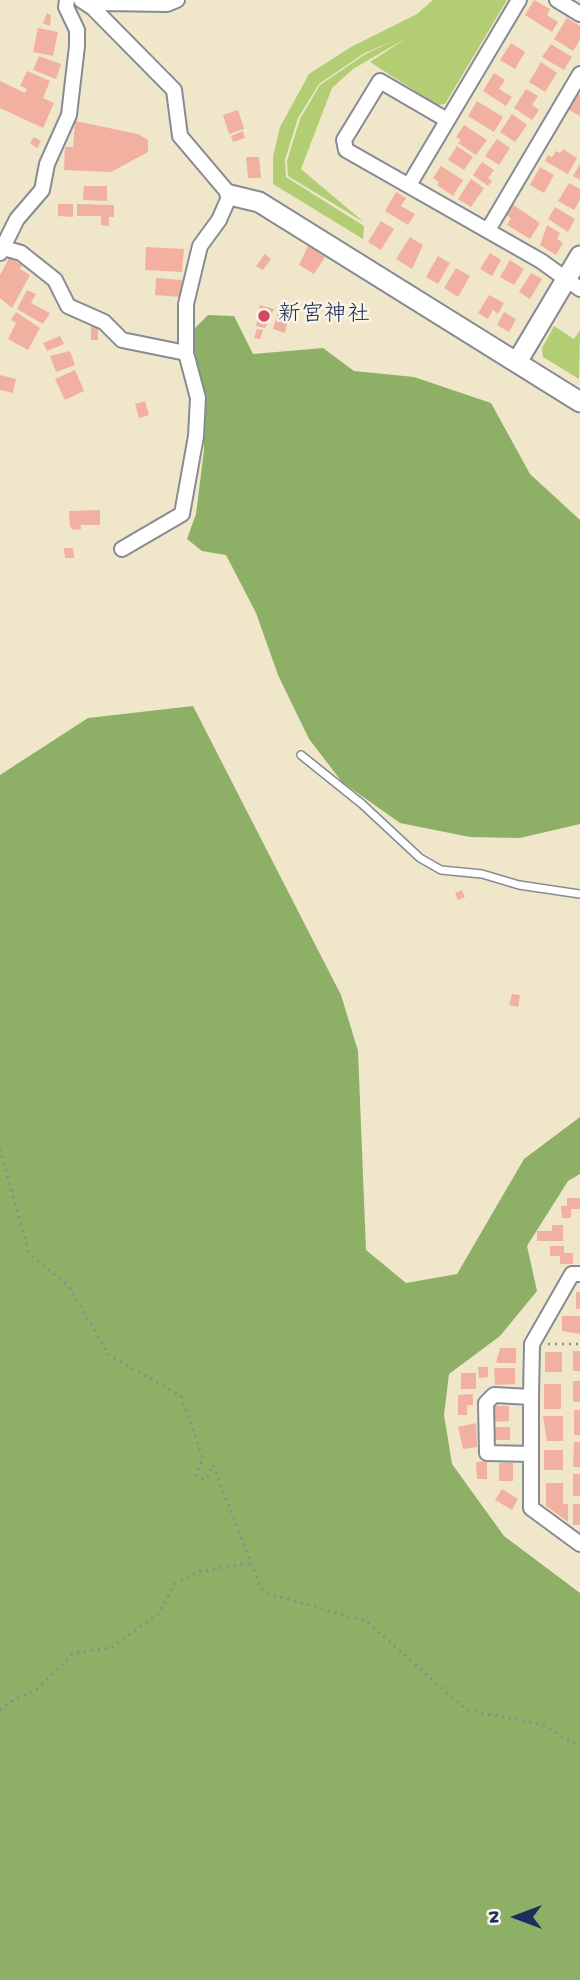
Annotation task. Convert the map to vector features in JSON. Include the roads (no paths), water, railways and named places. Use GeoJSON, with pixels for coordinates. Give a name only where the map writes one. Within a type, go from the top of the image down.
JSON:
{"type":"FeatureCollection","features":[{"type":"Feature","properties":{"kind":"street"},"geometry":{"type":"LineString","coordinates":[[67,0],[66,6],[77,30],[69,115],[47,164],[42,190],[17,219],[2,250],[21,253],[55,280],[68,306],[104,323],[122,340],[186,353]]}},
{"type":"Feature","properties":{"kind":"street"},"geometry":{"type":"LineString","coordinates":[[87,4],[167,4],[177,0]]}},
{"type":"Feature","properties":{"kind":"street"},"geometry":{"type":"LineString","coordinates":[[409,185],[519,0]]}},
{"type":"Feature","properties":{"kind":"street"},"geometry":{"type":"LineString","coordinates":[[557,0],[580,14]]}},
{"type":"Feature","properties":{"kind":"street"},"geometry":{"type":"LineString","coordinates":[[87,4],[174,90],[180,136],[230,195],[259,202],[580,402]]}},
{"type":"Feature","properties":{"kind":"street"},"geometry":{"type":"LineString","coordinates":[[488,230],[580,74]]}},
{"type":"Feature","properties":{"kind":"street"},"geometry":{"type":"LineString","coordinates":[[447,120],[380,81],[344,139],[346,150],[541,261],[573,285]]}},
{"type":"Feature","properties":{"kind":"street"},"geometry":{"type":"LineString","coordinates":[[122,549],[182,513],[196,436],[198,398],[186,353],[186,304],[200,246],[219,220],[230,195]]}},
{"type":"Feature","properties":{"kind":"street"},"geometry":{"type":"LineString","coordinates":[[517,362],[573,285],[580,256]]}},
{"type":"Feature","properties":{"kind":"street"},"geometry":{"type":"LineString","coordinates":[[580,1274],[572,1275],[532,1344],[531,1397],[531,1508],[580,1544]]}},
{"type":"Feature","properties":{"kind":"street"},"geometry":{"type":"LineString","coordinates":[[531,1397],[494,1395],[486,1403],[487,1452],[531,1454]]}},
{"type":"Feature","properties":{"kind":"lane"},"geometry":{"type":"LineString","coordinates":[[301,755],[362,804],[420,858],[441,870],[482,874],[519,885],[580,894]]}},
{"type":"Feature","properties":{"kind":"place","name":"新宮神社"},"geometry":{"type":"Point","coordinates":[264,316]}}]}
